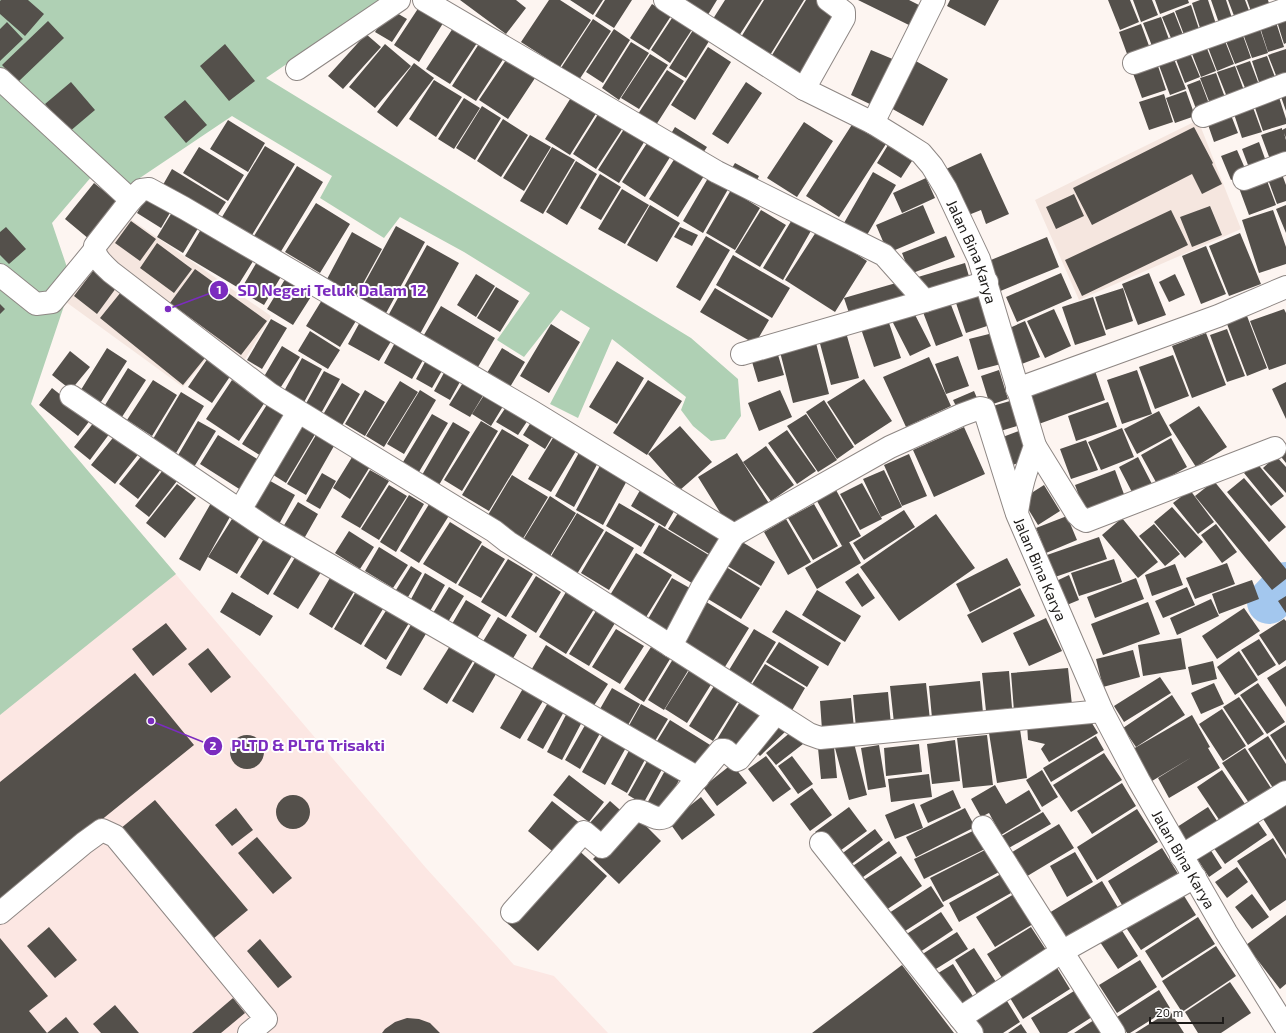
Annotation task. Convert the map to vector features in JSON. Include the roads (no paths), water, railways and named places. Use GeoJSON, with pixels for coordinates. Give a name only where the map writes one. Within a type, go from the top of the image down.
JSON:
{"type":"FeatureCollection","features":[{"type":"Feature","properties":{"kind":"street"},"geometry":{"type":"LineString","coordinates":[[297,69],[399,0]]}},
{"type":"Feature","properties":{"kind":"street"},"geometry":{"type":"LineString","coordinates":[[424,0],[717,172],[884,255],[925,302]]}},
{"type":"Feature","properties":{"kind":"street","name":"Jalan Bina Karya"},"geometry":{"type":"LineString","coordinates":[[665,0],[804,89],[873,123],[921,153],[932,166],[946,189],[980,259],[1035,446],[1024,476],[1017,514],[1102,711],[1181,856],[1286,1028]]}},
{"type":"Feature","properties":{"kind":"street"},"geometry":{"type":"LineString","coordinates":[[804,89],[844,18],[844,12],[828,0]]}},
{"type":"Feature","properties":{"kind":"street"},"geometry":{"type":"LineString","coordinates":[[873,123],[934,0]]}},
{"type":"Feature","properties":{"kind":"street"},"geometry":{"type":"LineString","coordinates":[[1134,63],[1286,9]]}},
{"type":"Feature","properties":{"kind":"street"},"geometry":{"type":"LineString","coordinates":[[0,79],[131,200]]}},
{"type":"Feature","properties":{"kind":"street"},"geometry":{"type":"LineString","coordinates":[[1202,116],[1286,84]]}},
{"type":"Feature","properties":{"kind":"street"},"geometry":{"type":"LineString","coordinates":[[1244,179],[1286,163]]}},
{"type":"Feature","properties":{"kind":"street"},"geometry":{"type":"LineString","coordinates":[[0,275],[36,304],[52,302],[94,251],[95,246],[131,200],[141,190],[149,189],[524,407],[734,535]]}},
{"type":"Feature","properties":{"kind":"street"},"geometry":{"type":"LineString","coordinates":[[94,251],[111,272],[270,394],[494,531],[670,646],[809,734],[820,738],[1102,711]]}},
{"type":"Feature","properties":{"kind":"street"},"geometry":{"type":"LineString","coordinates":[[742,354],[925,302],[987,282]]}},
{"type":"Feature","properties":{"kind":"street"},"geometry":{"type":"LineString","coordinates":[[1017,389],[1218,316],[1286,287]]}},
{"type":"Feature","properties":{"kind":"street"},"geometry":{"type":"LineString","coordinates":[[71,396],[269,530],[698,778]]}},
{"type":"Feature","properties":{"kind":"street"},"geometry":{"type":"LineString","coordinates":[[670,646],[701,589],[734,535],[890,447],[961,415],[980,408],[984,409],[1017,514]]}},
{"type":"Feature","properties":{"kind":"street"},"geometry":{"type":"LineString","coordinates":[[240,510],[298,412]]}},
{"type":"Feature","properties":{"kind":"street"},"geometry":{"type":"LineString","coordinates":[[1035,446],[1082,520],[1086,521],[1275,448]]}},
{"type":"Feature","properties":{"kind":"street"},"geometry":{"type":"LineString","coordinates":[[512,912],[584,832],[602,847],[634,811],[641,811],[657,819],[665,817],[721,750],[725,750],[737,760],[739,759],[776,713]]}},
{"type":"Feature","properties":{"kind":"street"},"geometry":{"type":"LineString","coordinates":[[1181,856],[1286,792]]}},
{"type":"Feature","properties":{"kind":"street"},"geometry":{"type":"LineString","coordinates":[[983,827],[1114,1033]]}},
{"type":"Feature","properties":{"kind":"street"},"geometry":{"type":"LineString","coordinates":[[0,913],[84,842],[102,830],[116,836],[266,1019],[249,1033]]}},
{"type":"Feature","properties":{"kind":"street"},"geometry":{"type":"LineString","coordinates":[[821,843],[966,1025],[1063,951],[1195,877]]}},
{"type":"Feature","properties":{"kind":"waterway"},"geometry":{"type":"LineString","coordinates":[[1269,602],[1286,584]]}},
{"type":"Feature","properties":{"kind":"place","name":"SD Negeri Teluk Dalam 12"},"geometry":{"type":"Point","coordinates":[168,309]}},
{"type":"Feature","properties":{"kind":"place","name":"PLTD & PLTG Trisakti"},"geometry":{"type":"Point","coordinates":[151,721]}}]}
